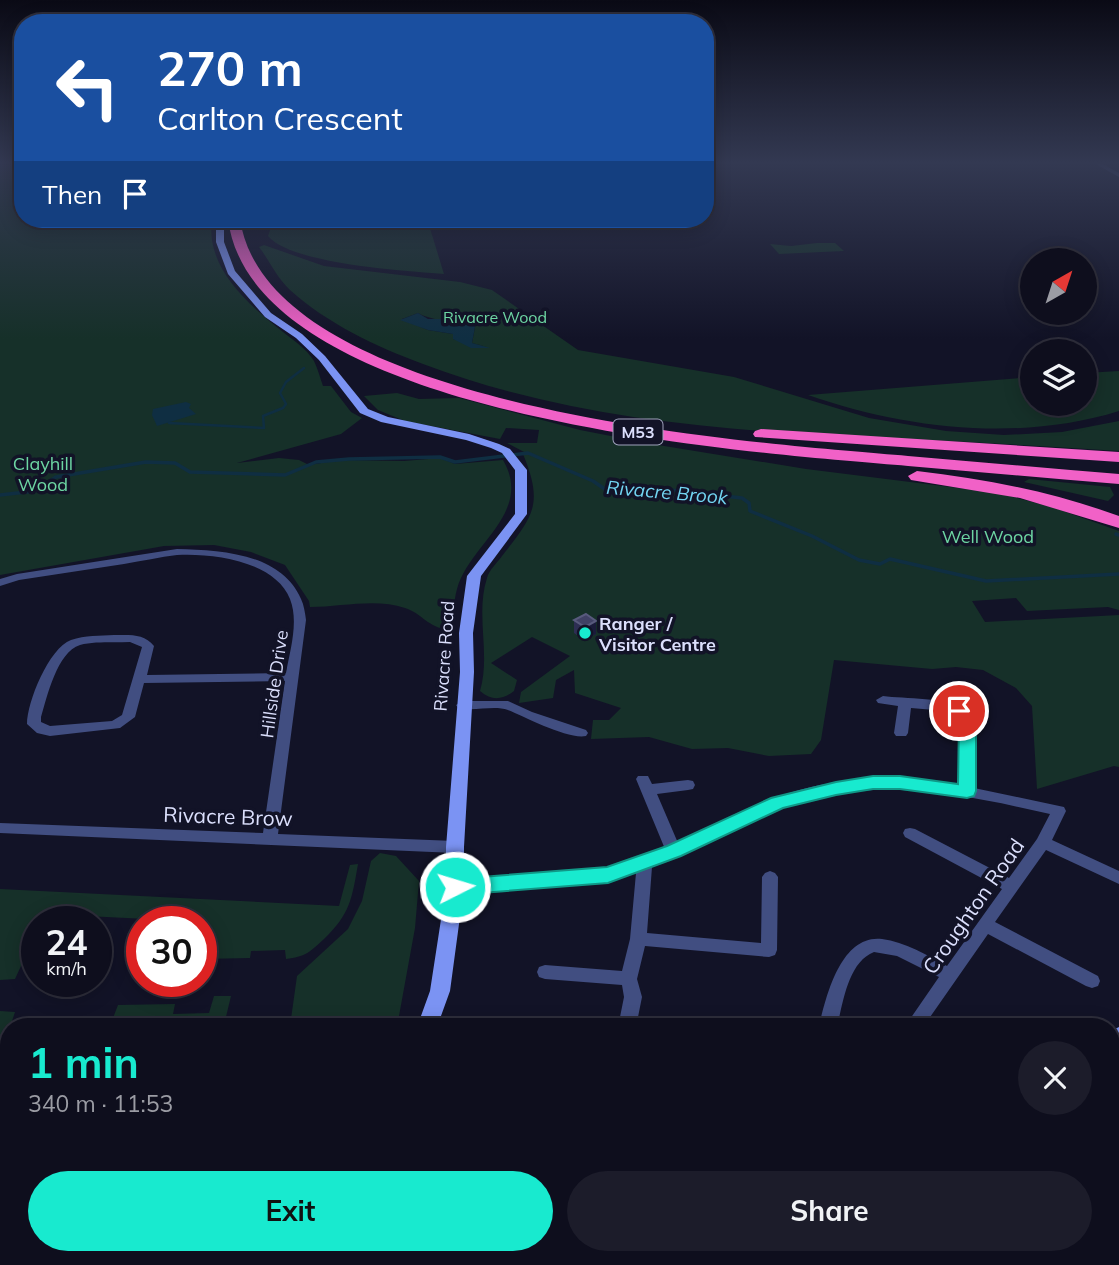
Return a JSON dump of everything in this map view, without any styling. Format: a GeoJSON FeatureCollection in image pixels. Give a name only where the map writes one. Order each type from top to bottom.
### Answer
{"type":"FeatureCollection","features":[{"type":"Feature","properties":{"kind":"highway","name":"M53"},"geometry":{"type":"LineString","coordinates":[[235,228],[241,251],[272,296],[334,340],[365,356],[449,388],[533,411],[805,453],[1119,479]]}},
{"type":"Feature","properties":{"kind":"highway","name":"M53"},"geometry":{"type":"LineString","coordinates":[[245,228],[250,250],[283,294],[304,311],[358,342],[398,360],[530,403],[629,427],[1119,471]]}},
{"type":"Feature","properties":{"kind":"highway"},"geometry":{"type":"LineString","coordinates":[[629,427],[1119,457]]}},
{"type":"Feature","properties":{"kind":"highway"},"geometry":{"type":"LineString","coordinates":[[629,427],[680,442],[1000,487],[1068,504],[1119,522]]}},
{"type":"Feature","properties":{"kind":"main road","name":"Rivacre Road"},"geometry":{"type":"LineString","coordinates":[[220,228],[220,242],[231,272],[268,315],[323,358],[364,411],[385,420],[469,437],[506,451],[521,470],[521,514],[474,576],[466,633],[467,672],[455,847],[455,887],[440,991],[430,1018]]}},
{"type":"Feature","properties":{"kind":"street","name":"Hillside Drive"},"geometry":{"type":"LineString","coordinates":[[0,583],[17,577],[165,553],[201,552],[247,559],[284,580],[299,608],[300,620],[270,838]]}},
{"type":"Feature","properties":{"kind":"street"},"geometry":{"type":"LineString","coordinates":[[133,639],[144,642],[148,646],[139,679],[128,717],[115,725],[50,731],[42,730],[34,724],[34,717],[60,652],[73,643],[133,639]]}},
{"type":"Feature","properties":{"kind":"street"},"geometry":{"type":"LineString","coordinates":[[139,679],[293,677]]}},
{"type":"Feature","properties":{"kind":"street"},"geometry":{"type":"LineString","coordinates":[[455,887],[608,875],[674,851],[777,803],[802,795],[873,783],[926,785],[967,791],[968,720],[963,705],[883,700]]}},
{"type":"Feature","properties":{"kind":"street"},"geometry":{"type":"LineString","coordinates":[[901,733],[905,703]]}},
{"type":"Feature","properties":{"kind":"street"},"geometry":{"type":"LineString","coordinates":[[463,705],[508,705],[527,715],[581,733]]}},
{"type":"Feature","properties":{"kind":"street"},"geometry":{"type":"LineString","coordinates":[[674,851],[645,784],[688,785]]}},
{"type":"Feature","properties":{"kind":"street","name":"Croughton Road"},"geometry":{"type":"LineString","coordinates":[[925,1018],[1010,886],[1043,842],[1059,811],[967,791]]}},
{"type":"Feature","properties":{"kind":"street","name":"Rivacre Brow"},"geometry":{"type":"LineString","coordinates":[[2,832],[270,838],[455,847]]}},
{"type":"Feature","properties":{"kind":"street"},"geometry":{"type":"LineString","coordinates":[[910,833],[1010,886]]}},
{"type":"Feature","properties":{"kind":"street"},"geometry":{"type":"LineString","coordinates":[[1043,842],[1119,878]]}},
{"type":"Feature","properties":{"kind":"street"},"geometry":{"type":"LineString","coordinates":[[629,1018],[633,997],[629,979],[638,939],[645,861]]}},
{"type":"Feature","properties":{"kind":"street"},"geometry":{"type":"LineString","coordinates":[[638,939],[769,950],[770,877]]}},
{"type":"Feature","properties":{"kind":"street"},"geometry":{"type":"LineString","coordinates":[[986,925],[1092,981]]}},
{"type":"Feature","properties":{"kind":"street"},"geometry":{"type":"LineString","coordinates":[[830,1018],[837,986],[858,954],[868,946],[897,950],[951,975]]}},
{"type":"Feature","properties":{"kind":"street"},"geometry":{"type":"LineString","coordinates":[[545,972],[629,979]]}},
{"type":"Feature","properties":{"kind":"green space","name":"Clayhill Wood"},"geometry":{"type":"Polygon","coordinates":[[[0,221],[14,221],[14,228],[212,228],[215,253],[222,269],[243,297],[308,353],[323,386],[331,386],[351,412],[362,418],[341,434],[237,463],[279,458],[299,460],[309,465],[340,460],[404,461],[440,458],[455,464],[503,460],[510,479],[511,496],[505,512],[464,573],[457,589],[453,633],[444,632],[444,629],[411,610],[394,605],[370,603],[310,607],[309,601],[285,565],[251,552],[214,545],[164,546],[0,575],[0,221]]]}},
{"type":"Feature","properties":{"kind":"green space"},"geometry":{"type":"Polygon","coordinates":[[[271,228],[430,228],[444,274],[324,260],[281,246],[268,236],[271,228]]]}},
{"type":"Feature","properties":{"kind":"green space"},"geometry":{"type":"Polygon","coordinates":[[[835,243],[844,251],[779,254],[770,244],[791,246],[835,243]]]}},
{"type":"Feature","properties":{"kind":"green space","name":"Rivacre Wood"},"geometry":{"type":"Polygon","coordinates":[[[264,245],[324,266],[460,282],[492,290],[578,350],[734,377],[869,418],[946,431],[1004,435],[1062,432],[1119,421],[1119,451],[736,429],[609,413],[546,401],[423,364],[353,333],[290,290],[259,247],[264,245]],[[418,313],[402,319],[428,330],[453,334],[453,339],[487,347],[472,343],[475,327],[418,313]]]}},
{"type":"Feature","properties":{"kind":"green space"},"geometry":{"type":"Polygon","coordinates":[[[1119,371],[1119,411],[1081,421],[1042,426],[1003,429],[923,423],[845,407],[808,395],[1020,378],[1020,416],[1097,416],[1097,372],[1119,371]]]}},
{"type":"Feature","properties":{"kind":"green space","name":"Well Wood"},"geometry":{"type":"Polygon","coordinates":[[[397,393],[419,399],[459,398],[580,430],[652,444],[806,469],[998,493],[1052,507],[1119,531],[1119,610],[1108,607],[1027,611],[1016,598],[972,601],[985,622],[1119,615],[1119,767],[1114,766],[1037,789],[1032,706],[1016,688],[983,670],[956,667],[932,669],[834,660],[821,740],[811,754],[769,756],[728,748],[692,749],[649,737],[591,739],[593,720],[609,720],[621,708],[575,693],[574,670],[556,680],[553,698],[519,703],[521,692],[570,656],[532,637],[491,663],[517,680],[514,691],[510,694],[501,698],[489,696],[480,691],[484,663],[482,606],[487,578],[528,520],[534,498],[523,454],[526,453],[507,443],[537,443],[539,430],[506,428],[500,439],[405,421],[378,410],[364,396],[397,393]]]}},
{"type":"Feature","properties":{"kind":"green space"},"geometry":{"type":"Polygon","coordinates":[[[1029,479],[1110,487],[1114,495],[1108,501],[1024,482],[1029,479]]]}},
{"type":"Feature","properties":{"kind":"green space"},"geometry":{"type":"Polygon","coordinates":[[[380,853],[396,856],[419,881],[415,928],[399,1018],[291,1018],[297,976],[348,929],[362,901],[371,861],[380,853]]]}},
{"type":"Feature","properties":{"kind":"green space"},"geometry":{"type":"Polygon","coordinates":[[[358,864],[345,914],[315,947],[298,957],[286,959],[285,950],[251,951],[250,958],[217,959],[217,906],[126,906],[126,918],[112,917],[112,906],[21,906],[21,966],[15,979],[0,980],[0,889],[339,906],[350,865],[358,864]]]}},
{"type":"Feature","properties":{"kind":"green space"},"geometry":{"type":"Polygon","coordinates":[[[231,996],[226,1018],[113,1018],[118,1005],[175,1004],[173,1014],[209,1013],[214,997],[231,996]]]}},
{"type":"Feature","properties":{"kind":"green space"},"geometry":{"type":"Polygon","coordinates":[[[0,1011],[15,1012],[13,1018],[0,1018],[0,1011]]]}},
{"type":"Feature","properties":{"kind":"water"},"geometry":{"type":"Polygon","coordinates":[[[418,313],[428,319],[445,319],[449,315],[472,316],[475,327],[472,343],[490,348],[471,348],[453,339],[453,334],[428,330],[400,320],[418,313]]]}},
{"type":"Feature","properties":{"kind":"water"},"geometry":{"type":"Polygon","coordinates":[[[186,402],[191,404],[189,408],[196,414],[157,426],[152,415],[153,409],[186,402]]]}},
{"type":"Feature","properties":{"kind":"building"},"geometry":{"type":"Polygon","coordinates":[[[586,614],[596,621],[585,627],[574,620],[586,614]]]}},
{"type":"Feature","properties":{"kind":"waterway"},"geometry":{"type":"LineString","coordinates":[[169,423],[264,428],[263,416],[283,408],[286,404],[280,393],[286,382],[304,368]]}},
{"type":"Feature","properties":{"kind":"waterway","name":"Rivacre Brook"},"geometry":{"type":"LineString","coordinates":[[0,495],[35,491],[56,477],[146,462],[175,463],[190,472],[285,475],[316,462],[349,459],[440,457],[455,462],[528,453],[593,481],[606,490],[642,492],[652,488],[742,498],[749,503],[750,511],[812,536],[859,560],[880,564],[890,559],[986,581],[1119,574]]}},
{"type":"Feature","properties":{"kind":"place","name":"Ranger / Visitor Centre"},"geometry":{"type":"Point","coordinates":[585,633]}},
{"type":"Feature","properties":{"kind":"route"},"geometry":{"type":"LineString","coordinates":[[455,887],[608,875],[674,851],[777,803],[802,795],[873,783],[926,785],[967,791],[968,720],[959,711]]}}]}
